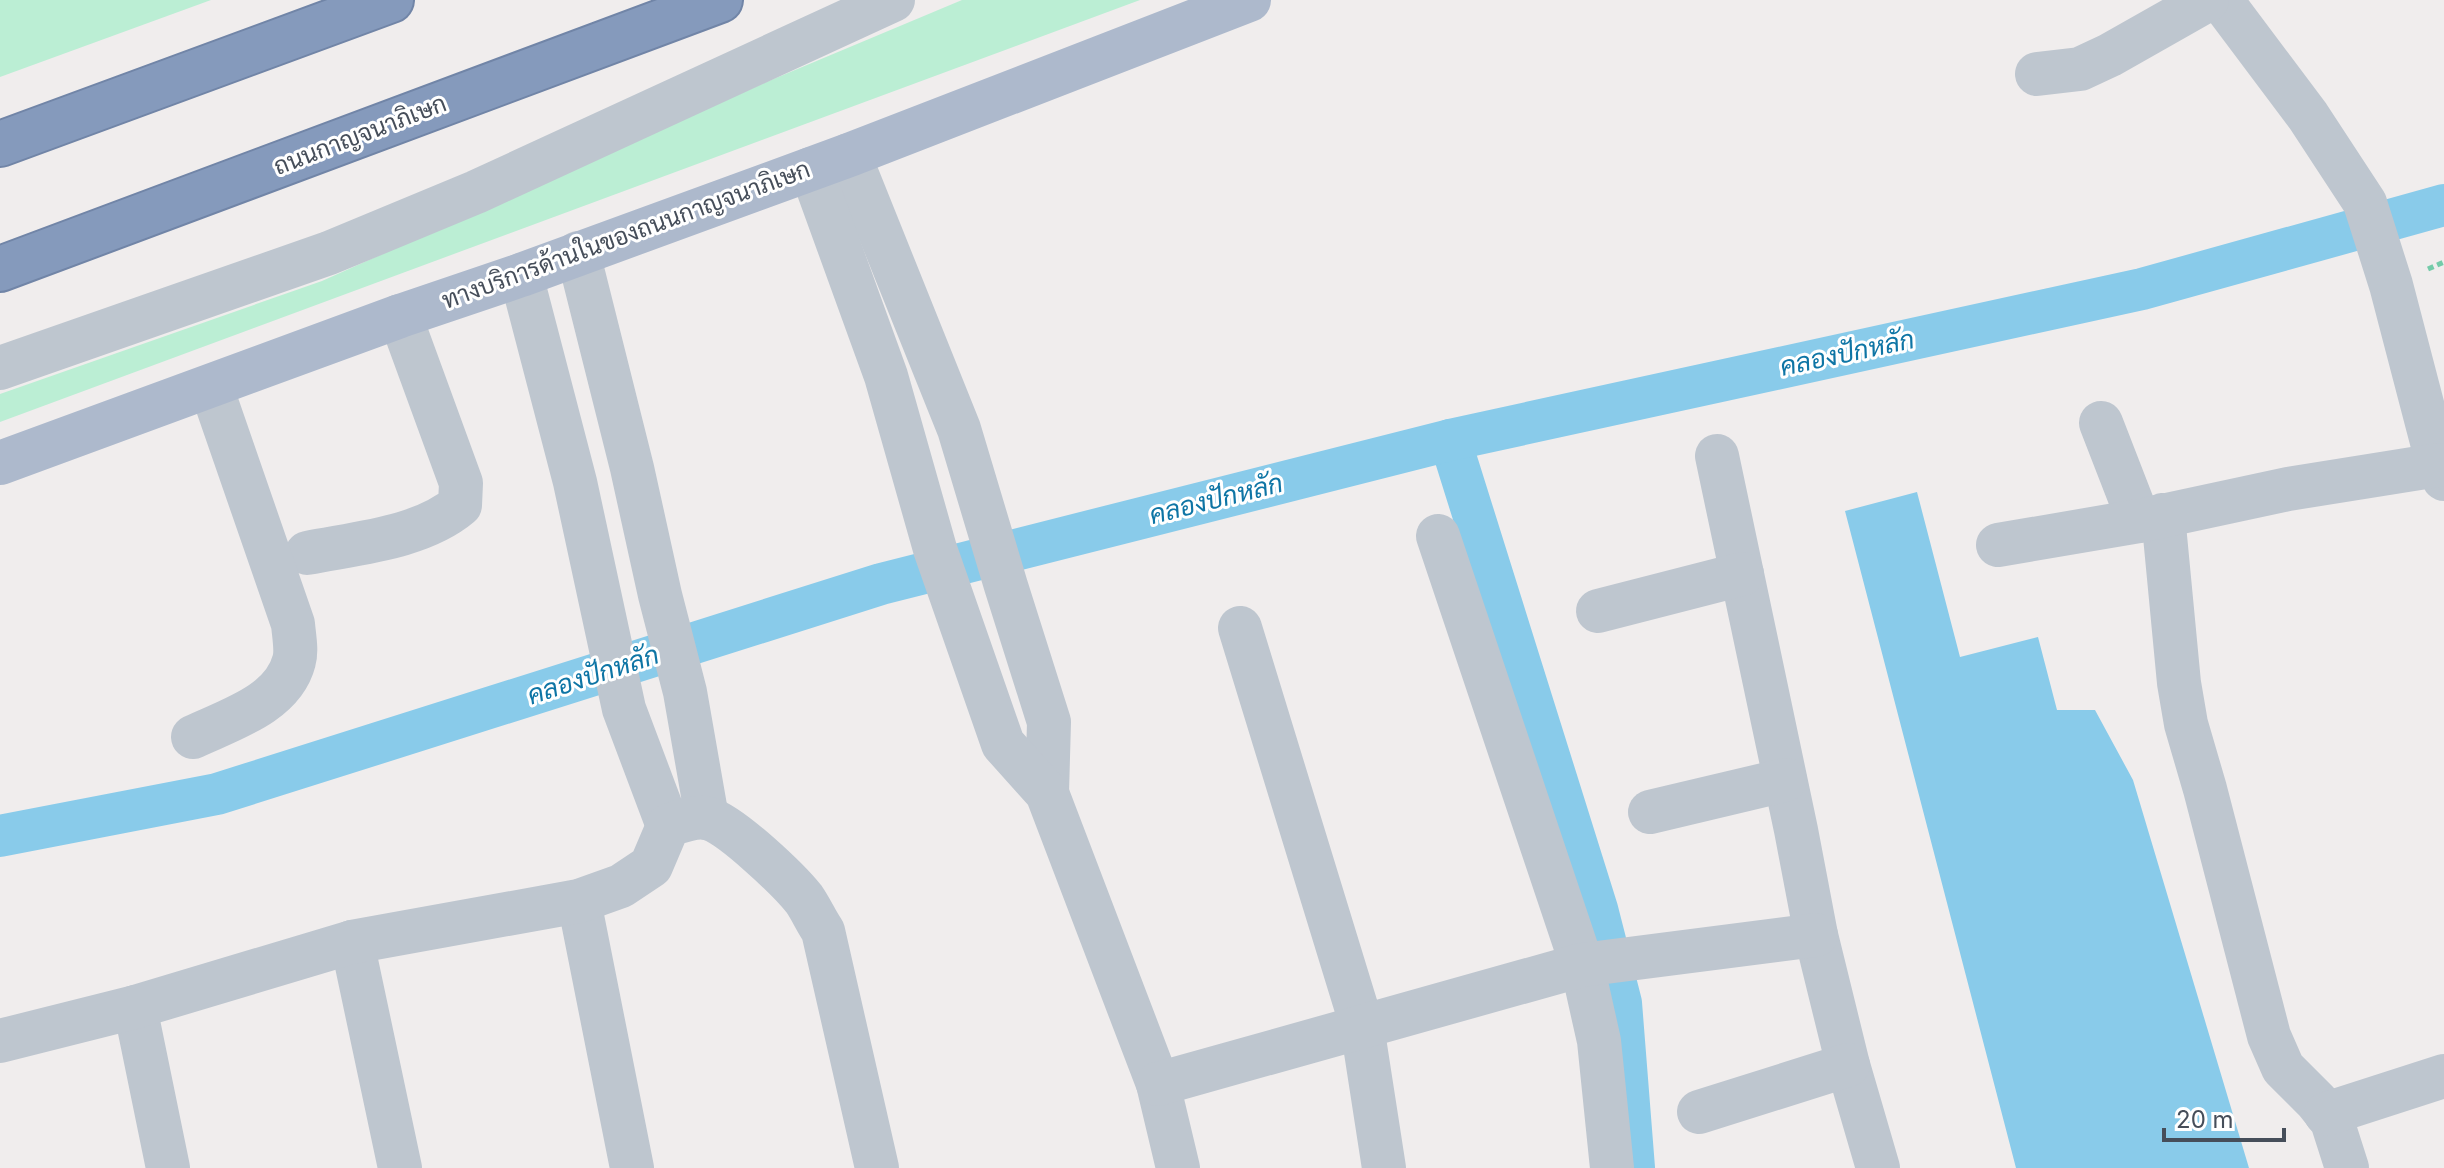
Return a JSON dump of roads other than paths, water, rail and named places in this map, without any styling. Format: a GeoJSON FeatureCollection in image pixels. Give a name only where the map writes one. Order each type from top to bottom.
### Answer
{"type":"FeatureCollection","features":[{"type":"Feature","properties":{"kind":"highway"},"geometry":{"type":"LineString","coordinates":[[0,144],[391,0]]}},
{"type":"Feature","properties":{"kind":"highway","name":"ถนนกาญจนาภิเษก"},"geometry":{"type":"LineString","coordinates":[[0,269],[720,0]]}},
{"type":"Feature","properties":{"kind":"main road","name":"ทางบริการด้านในของถนนกาญจนาภิเษก"},"geometry":{"type":"LineString","coordinates":[[0,463],[830,162],[1249,0]]}},
{"type":"Feature","properties":{"kind":"street"},"geometry":{"type":"LineString","coordinates":[[0,368],[329,253],[476,192],[893,0]]}},
{"type":"Feature","properties":{"kind":"street"},"geometry":{"type":"LineString","coordinates":[[2037,74],[2080,69],[2207,0]]}},
{"type":"Feature","properties":{"kind":"street"},"geometry":{"type":"LineString","coordinates":[[1998,545],[2151,518],[2288,489],[2441,472],[2365,203],[2308,116],[2221,0]]}},
{"type":"Feature","properties":{"kind":"street"},"geometry":{"type":"LineString","coordinates":[[830,162],[959,429],[1049,722],[1047,793]]}},
{"type":"Feature","properties":{"kind":"street"},"geometry":{"type":"LineString","coordinates":[[830,162],[935,549],[1003,744],[1047,793],[1158,1084],[1178,1168]]}},
{"type":"Feature","properties":{"kind":"street"},"geometry":{"type":"LineString","coordinates":[[0,1041],[135,1007],[352,942],[579,901],[621,886],[651,866],[688,822],[685,692],[578,253]]}},
{"type":"Feature","properties":{"kind":"street"},"geometry":{"type":"LineString","coordinates":[[521,275],[575,482],[624,709],[688,822]]}},
{"type":"Feature","properties":{"kind":"street"},"geometry":{"type":"LineString","coordinates":[[307,553],[415,530],[444,519],[460,505],[461,483],[400,316]]}},
{"type":"Feature","properties":{"kind":"street"},"geometry":{"type":"LineString","coordinates":[[193,737],[251,709],[282,687],[295,660],[293,624],[211,387]]}},
{"type":"Feature","properties":{"kind":"street"},"geometry":{"type":"LineString","coordinates":[[2101,423],[2151,518],[2186,724],[2269,1036],[2283,1068],[2332,1121],[2347,1168]]}},
{"type":"Feature","properties":{"kind":"street"},"geometry":{"type":"LineString","coordinates":[[1717,456],[1816,935],[1848,1065],[1878,1168]]}},
{"type":"Feature","properties":{"kind":"street"},"geometry":{"type":"LineString","coordinates":[[1438,536],[1590,964],[1612,1168]]}},
{"type":"Feature","properties":{"kind":"street"},"geometry":{"type":"LineString","coordinates":[[1598,611],[1742,574]]}},
{"type":"Feature","properties":{"kind":"street"},"geometry":{"type":"LineString","coordinates":[[1240,628],[1362,1026],[1384,1168]]}},
{"type":"Feature","properties":{"kind":"street"},"geometry":{"type":"LineString","coordinates":[[1650,812],[1785,780]]}},
{"type":"Feature","properties":{"kind":"street"},"geometry":{"type":"LineString","coordinates":[[688,822],[727,828],[804,899],[823,931],[877,1168]]}},
{"type":"Feature","properties":{"kind":"street"},"geometry":{"type":"LineString","coordinates":[[579,901],[632,1168]]}},
{"type":"Feature","properties":{"kind":"street"},"geometry":{"type":"LineString","coordinates":[[1158,1084],[1590,964],[1816,935]]}},
{"type":"Feature","properties":{"kind":"street"},"geometry":{"type":"LineString","coordinates":[[352,942],[400,1168]]}},
{"type":"Feature","properties":{"kind":"street"},"geometry":{"type":"LineString","coordinates":[[135,1007],[168,1168]]}},
{"type":"Feature","properties":{"kind":"street"},"geometry":{"type":"LineString","coordinates":[[1699,1112],[1848,1065]]}},
{"type":"Feature","properties":{"kind":"street"},"geometry":{"type":"LineString","coordinates":[[2326,1114],[2444,1076]]}},
{"type":"Feature","properties":{"kind":"water"},"geometry":{"type":"Polygon","coordinates":[[[1917,492],[1960,657],[2038,637],[2057,710],[2095,710],[2133,780],[2249,1168],[2016,1168],[1845,511],[1917,492]]]}},
{"type":"Feature","properties":{"kind":"waterway","name":"คลองปักหลัก"},"geometry":{"type":"LineString","coordinates":[[0,836],[217,794],[881,584],[1450,440],[2142,289],[2444,205]]}},
{"type":"Feature","properties":{"kind":"waterway"},"geometry":{"type":"LineString","coordinates":[[1450,440],[1597,909],[1621,1003],[1634,1168]]}}]}
